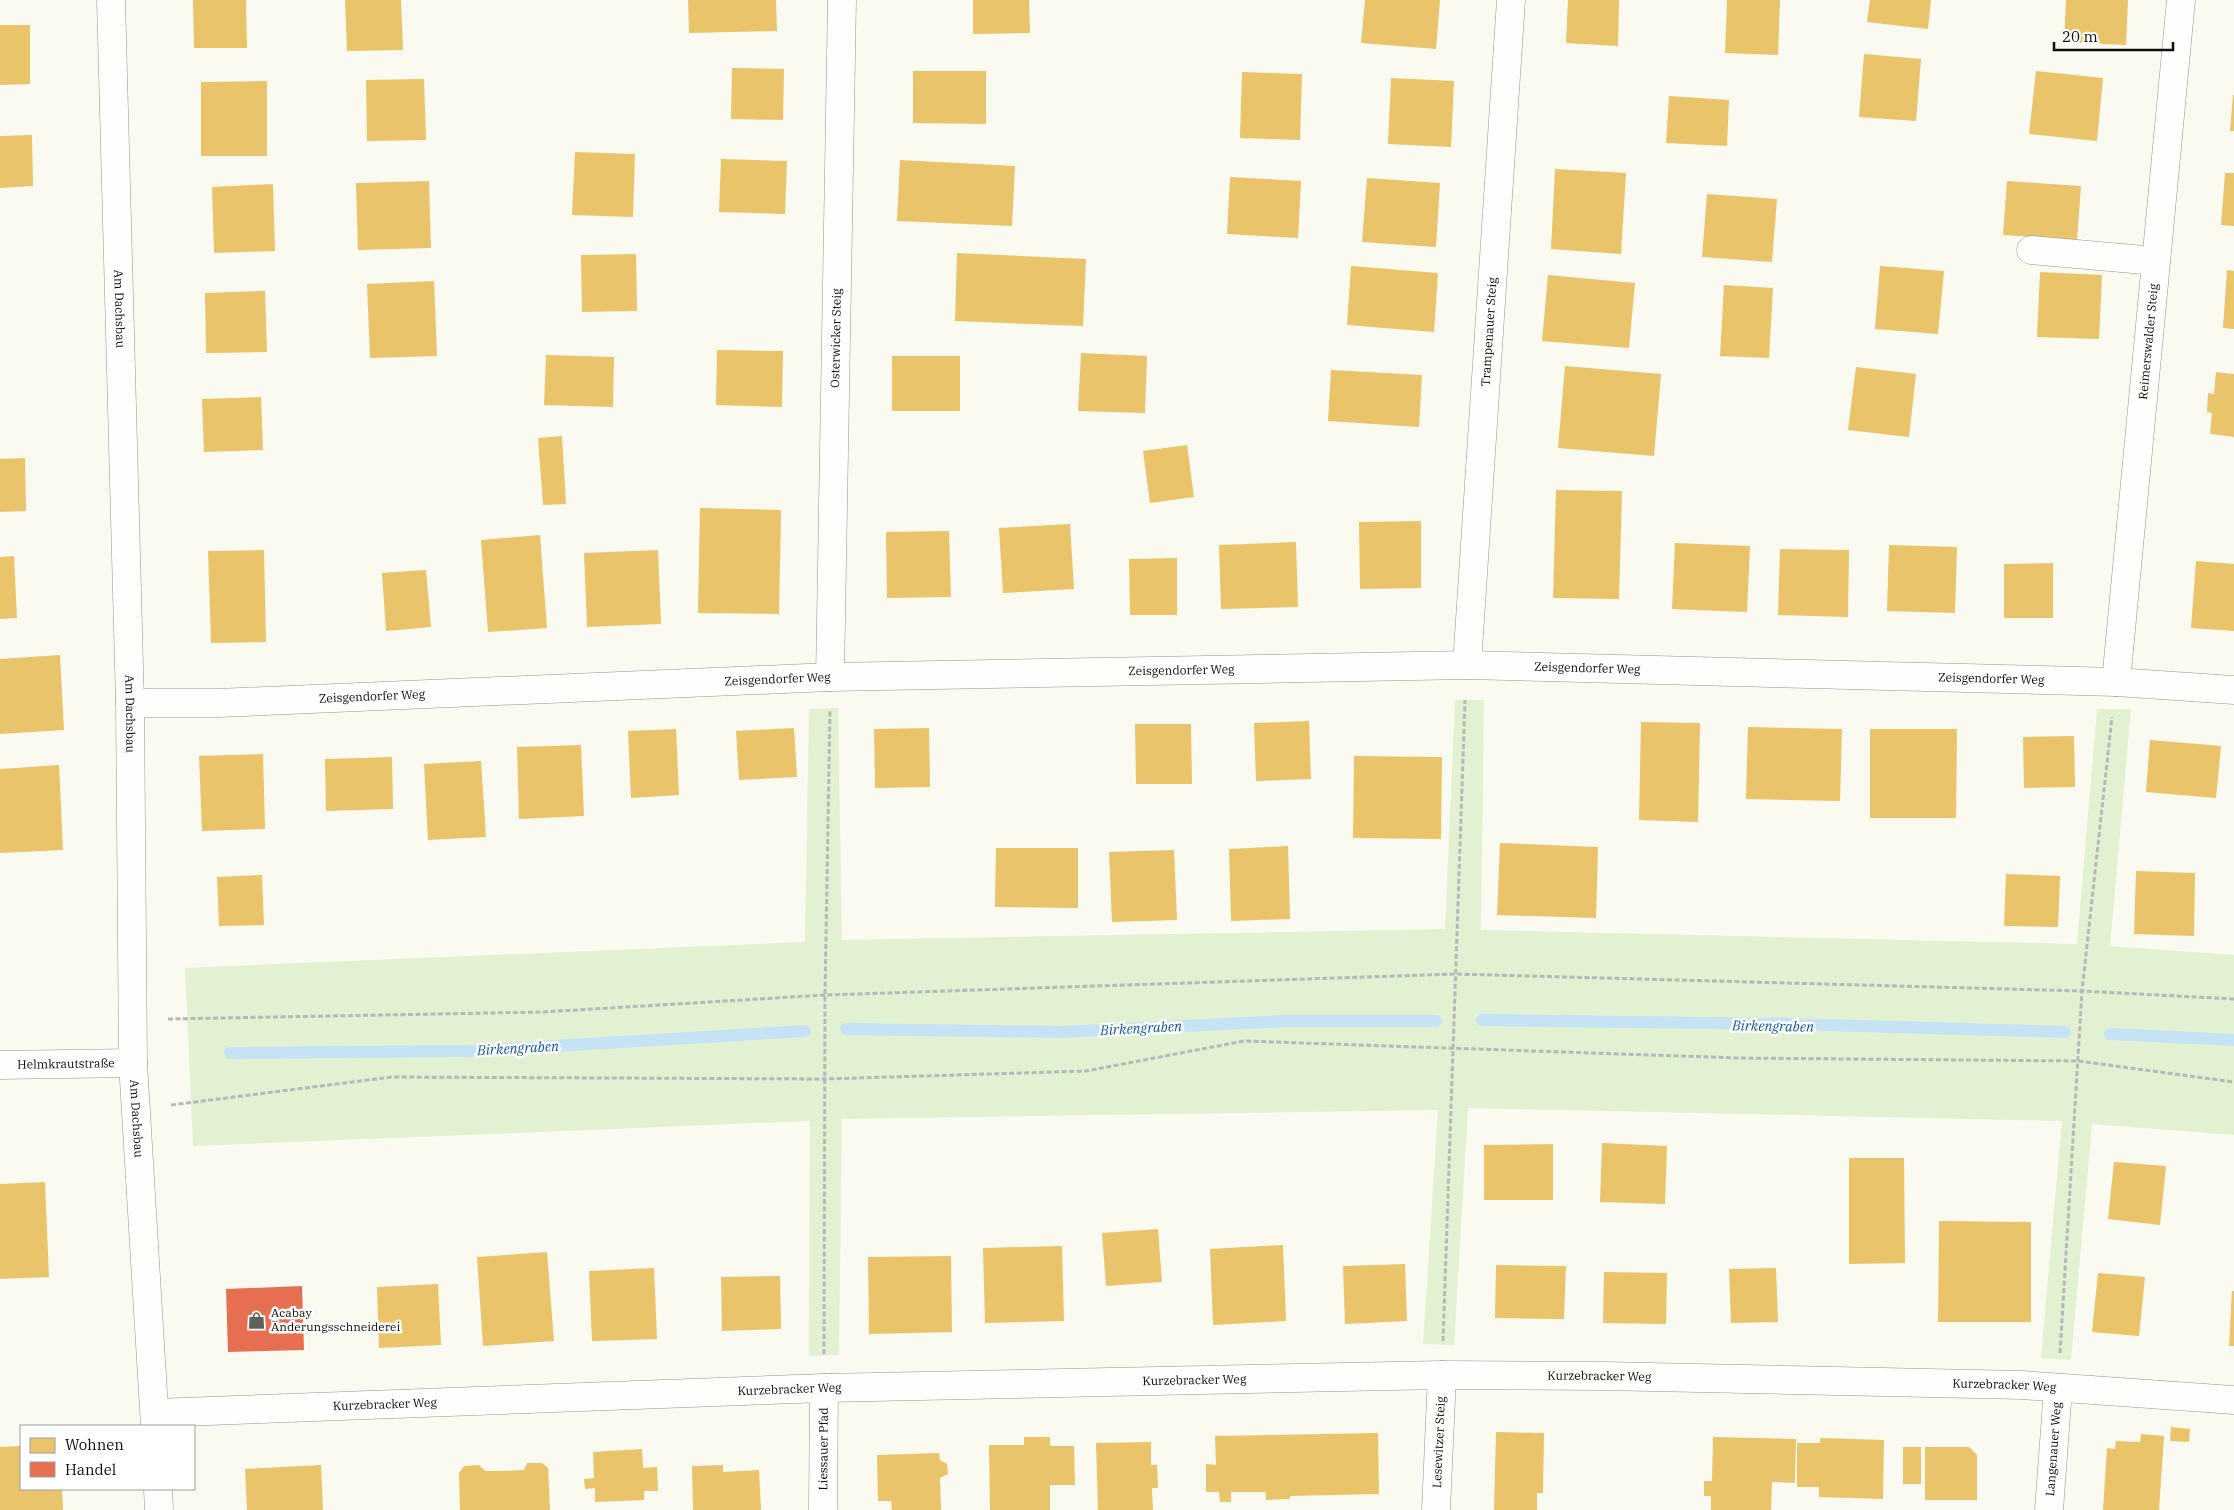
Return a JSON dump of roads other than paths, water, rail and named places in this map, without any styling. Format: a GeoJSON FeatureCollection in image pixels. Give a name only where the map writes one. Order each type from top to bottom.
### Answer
{"type":"FeatureCollection","features":[{"type":"Feature","properties":{"kind":"street","name":"Am Dachsbau"},"geometry":{"type":"LineString","coordinates":[[111,0],[130,702],[133,1063],[155,1419]]}},
{"type":"Feature","properties":{"kind":"street","name":"Osterwicker Steig"},"geometry":{"type":"LineString","coordinates":[[830,677],[842,0]]}},
{"type":"Feature","properties":{"kind":"street","name":"Trampenauer Steig"},"geometry":{"type":"LineString","coordinates":[[1467,664],[1511,0]]}},
{"type":"Feature","properties":{"kind":"street","name":"Reimerswalder Steig"},"geometry":{"type":"LineString","coordinates":[[2116,682],[2181,0]]}},
{"type":"Feature","properties":{"kind":"street"},"geometry":{"type":"LineString","coordinates":[[2031,250],[2156,261]]}},
{"type":"Feature","properties":{"kind":"street","name":"Zeisgendorfer Weg"},"geometry":{"type":"LineString","coordinates":[[130,702],[218,703],[830,677],[1467,664],[2116,682],[2234,690]]}},
{"type":"Feature","properties":{"kind":"street","name":"Helmkrautstraße"},"geometry":{"type":"LineString","coordinates":[[0,1065],[133,1063]]}},
{"type":"Feature","properties":{"kind":"street","name":"Kurzebracker Weg"},"geometry":{"type":"LineString","coordinates":[[155,1419],[824,1388],[1442,1375],[1602,1376],[2058,1388],[2234,1400]]}},
{"type":"Feature","properties":{"kind":"street","name":"Lesewitzer Steig"},"geometry":{"type":"LineString","coordinates":[[1436,1510],[1442,1375]]}},
{"type":"Feature","properties":{"kind":"street","name":"Liessauer Pfad"},"geometry":{"type":"LineString","coordinates":[[822,1510],[824,1388]]}},
{"type":"Feature","properties":{"kind":"street","name":"Langenauer Weg"},"geometry":{"type":"LineString","coordinates":[[2048,1510],[2058,1388]]}},
{"type":"Feature","properties":{"kind":"street"},"geometry":{"type":"LineString","coordinates":[[158,1490],[159,1510]]}},
{"type":"Feature","properties":{"kind":"waterway","name":"Birkengraben"},"geometry":{"type":"LineString","coordinates":[[1482,1020],[1789,1024],[2065,1032]]}},
{"type":"Feature","properties":{"kind":"waterway","name":"Birkengraben"},"geometry":{"type":"LineString","coordinates":[[846,1029],[1062,1032],[1285,1021],[1436,1021]]}},
{"type":"Feature","properties":{"kind":"waterway","name":"Birkengraben"},"geometry":{"type":"LineString","coordinates":[[230,1053],[470,1051],[805,1031]]}},
{"type":"Feature","properties":{"kind":"waterway","name":"Birkengraben"},"geometry":{"type":"LineString","coordinates":[[2110,1034],[2234,1040]]}},
{"type":"Feature","properties":{"kind":"place","name":"Acabay Änderungsschneiderei"},"geometry":{"type":"Point","coordinates":[257,1320]}}]}
